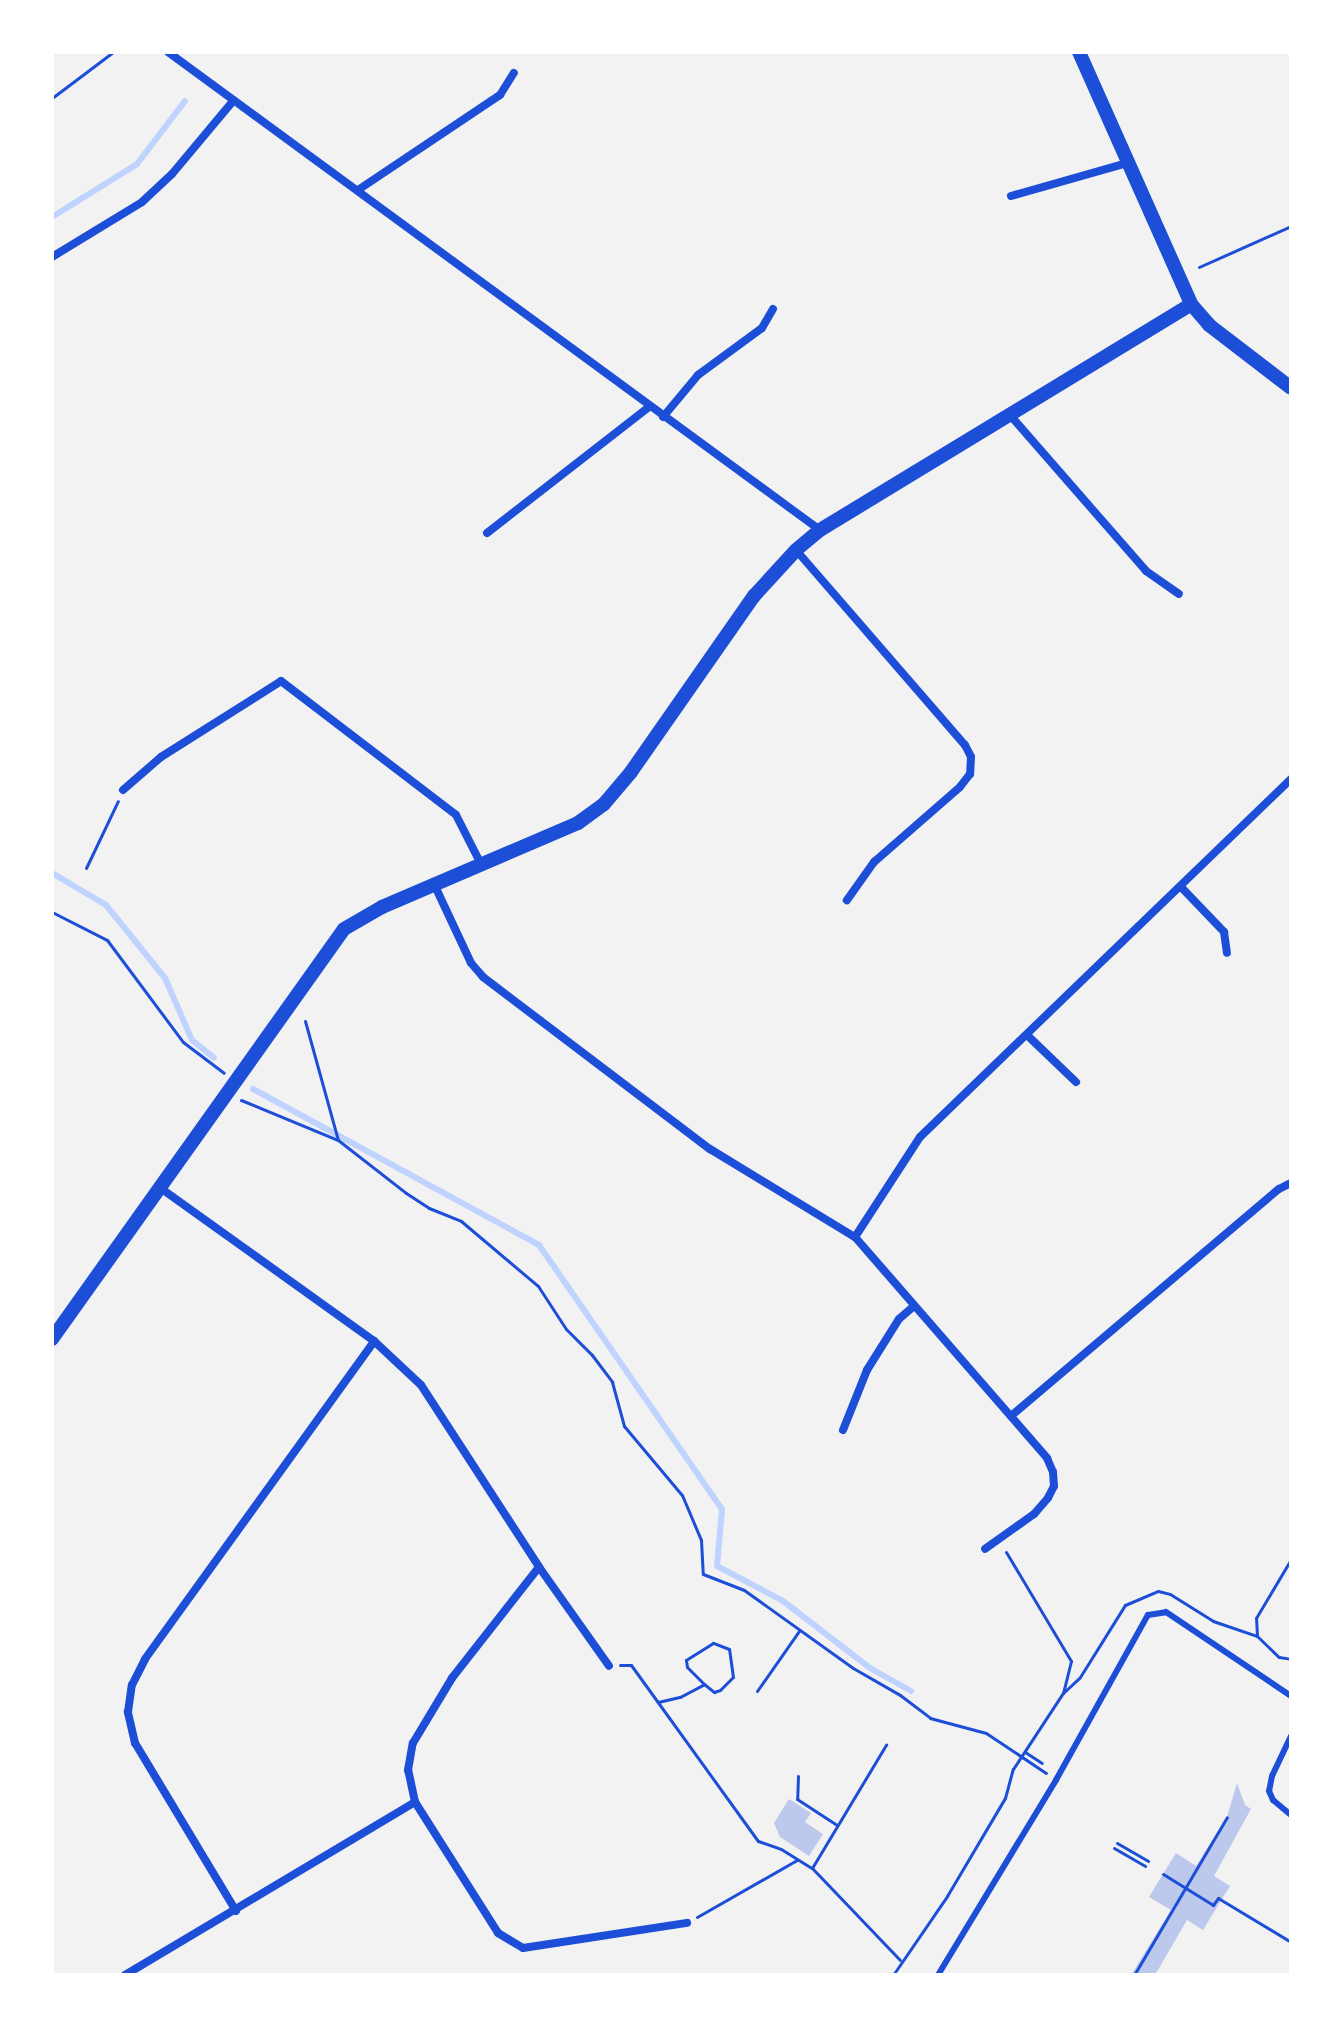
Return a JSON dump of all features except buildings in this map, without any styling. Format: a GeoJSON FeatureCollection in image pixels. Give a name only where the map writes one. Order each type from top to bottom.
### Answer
{"type":"FeatureCollection","features":[{"type":"Feature","properties":{"kind":"street"},"geometry":{"type":"LineString","coordinates":[[168,52],[820,530]]}},
{"type":"Feature","properties":{"kind":"street"},"geometry":{"type":"LineString","coordinates":[[1079,52],[1191,304],[1209,325],[1291,388]]}},
{"type":"Feature","properties":{"kind":"street"},"geometry":{"type":"LineString","coordinates":[[358,190],[500,95],[514,73]]}},
{"type":"Feature","properties":{"kind":"street"},"geometry":{"type":"LineString","coordinates":[[52,257],[142,202],[172,174],[233,101]]}},
{"type":"Feature","properties":{"kind":"street"},"geometry":{"type":"LineString","coordinates":[[1011,196],[1130,162]]}},
{"type":"Feature","properties":{"kind":"street"},"geometry":{"type":"LineString","coordinates":[[52,1339],[344,929],[356,920],[434,884],[578,823],[604,804],[631,772],[754,596],[796,550],[820,530],[1191,304]]}},
{"type":"Feature","properties":{"kind":"street"},"geometry":{"type":"LineString","coordinates":[[663,417],[698,375],[762,328],[773,309]]}},
{"type":"Feature","properties":{"kind":"street"},"geometry":{"type":"LineString","coordinates":[[487,533],[649,407]]}},
{"type":"Feature","properties":{"kind":"street"},"geometry":{"type":"LineString","coordinates":[[1010,415],[1146,571],[1179,594]]}},
{"type":"Feature","properties":{"kind":"street"},"geometry":{"type":"LineString","coordinates":[[796,550],[965,745],[971,757],[970,774],[960,787],[874,862],[847,900]]}},
{"type":"Feature","properties":{"kind":"street"},"geometry":{"type":"LineString","coordinates":[[123,790],[161,757],[281,681],[456,815],[481,864]]}},
{"type":"Feature","properties":{"kind":"street"},"geometry":{"type":"LineString","coordinates":[[855,1237],[920,1137],[1182,888],[1291,779]]}},
{"type":"Feature","properties":{"kind":"street"},"geometry":{"type":"LineString","coordinates":[[434,884],[471,963],[483,977],[710,1149],[855,1237],[1047,1458],[1053,1472],[1054,1486],[1034,1514],[985,1549]]}},
{"type":"Feature","properties":{"kind":"street"},"geometry":{"type":"LineString","coordinates":[[1182,888],[1224,932],[1227,953]]}},
{"type":"Feature","properties":{"kind":"street"},"geometry":{"type":"LineString","coordinates":[[1027,1035],[1076,1082]]}},
{"type":"Feature","properties":{"kind":"street"},"geometry":{"type":"LineString","coordinates":[[1011,1416],[1279,1189],[1291,1183]]}},
{"type":"Feature","properties":{"kind":"street"},"geometry":{"type":"LineString","coordinates":[[159,1187],[374,1341],[421,1385],[539,1567],[609,1666]]}},
{"type":"Feature","properties":{"kind":"street"},"geometry":{"type":"LineString","coordinates":[[843,1430],[867,1370],[899,1319],[913,1307]]}},
{"type":"Feature","properties":{"kind":"street"},"geometry":{"type":"LineString","coordinates":[[236,1911],[135,1743],[128,1712],[132,1685],[145,1659],[374,1341]]}},
{"type":"Feature","properties":{"kind":"street"},"geometry":{"type":"LineString","coordinates":[[539,1567],[452,1678],[413,1743],[408,1770],[415,1802],[498,1933],[523,1948],[687,1923]]}},
{"type":"Feature","properties":{"kind":"street"},"geometry":{"type":"LineString","coordinates":[[125,1975],[415,1802]]}},
{"type":"Feature","properties":{"kind":"lane"},"geometry":{"type":"LineString","coordinates":[[938,1975],[1056,1780],[1148,1615],[1166,1612],[1291,1696]]}},
{"type":"Feature","properties":{"kind":"lane"},"geometry":{"type":"LineString","coordinates":[[1242,1675],[1247,1665]]}},
{"type":"Feature","properties":{"kind":"lane"},"geometry":{"type":"LineString","coordinates":[[1291,1736],[1272,1776],[1269,1791],[1273,1800],[1291,1815]]}},
{"type":"Feature","properties":{"kind":"path"},"geometry":{"type":"LineString","coordinates":[[52,98],[113,52]]}},
{"type":"Feature","properties":{"kind":"path"},"geometry":{"type":"LineString","coordinates":[[1199,267],[1291,226]]}},
{"type":"Feature","properties":{"kind":"path"},"geometry":{"type":"LineString","coordinates":[[86,868],[123,790]]}},
{"type":"Feature","properties":{"kind":"path"},"geometry":{"type":"LineString","coordinates":[[52,912],[107,940],[183,1042],[235,1081]]}},
{"type":"Feature","properties":{"kind":"path"},"geometry":{"type":"LineString","coordinates":[[305,1021],[338,1140]]}},
{"type":"Feature","properties":{"kind":"path"},"geometry":{"type":"LineString","coordinates":[[227,1094],[338,1140],[406,1193],[429,1208],[461,1221],[538,1286],[566,1329],[592,1355],[612,1382],[624,1426],[682,1495],[701,1540],[703,1574],[744,1590],[781,1613],[799,1631],[930,1718],[986,1733],[1042,1763]]}},
{"type":"Feature","properties":{"kind":"path"},"geometry":{"type":"LineString","coordinates":[[998,1539],[1071,1661],[1063,1693]]}},
{"type":"Feature","properties":{"kind":"path"},"geometry":{"type":"LineString","coordinates":[[1257,1636],[1256,1618],[1291,1559]]}},
{"type":"Feature","properties":{"kind":"path"},"geometry":{"type":"LineString","coordinates":[[893,1975],[900,1960],[947,1896],[1005,1798],[1013,1769],[1063,1693],[1080,1677],[1125,1605],[1158,1591],[1170,1594],[1213,1621],[1257,1636],[1279,1657],[1291,1659]]}},
{"type":"Feature","properties":{"kind":"path"},"geometry":{"type":"LineString","coordinates":[[757,1691],[799,1631]]}},
{"type":"Feature","properties":{"kind":"path"},"geometry":{"type":"LineString","coordinates":[[713,1643],[729,1649],[733,1677],[714,1692],[704,1684],[687,1667],[686,1660],[713,1643]]}},
{"type":"Feature","properties":{"kind":"path"},"geometry":{"type":"LineString","coordinates":[[609,1666],[631,1665],[758,1841],[812,1868],[900,1960]]}},
{"type":"Feature","properties":{"kind":"path"},"geometry":{"type":"LineString","coordinates":[[658,1702],[680,1697],[704,1684]]}},
{"type":"Feature","properties":{"kind":"path"},"geometry":{"type":"LineString","coordinates":[[812,1868],[886,1745]]}},
{"type":"Feature","properties":{"kind":"path"},"geometry":{"type":"LineString","coordinates":[[1024,1754],[1056,1780]]}},
{"type":"Feature","properties":{"kind":"path"},"geometry":{"type":"LineString","coordinates":[[798,1776],[797,1799],[837,1825]]}},
{"type":"Feature","properties":{"kind":"path"},"geometry":{"type":"LineString","coordinates":[[1134,1975],[1227,1817]]}},
{"type":"Feature","properties":{"kind":"path"},"geometry":{"type":"LineString","coordinates":[[1117,1843],[1148,1861]]}},
{"type":"Feature","properties":{"kind":"path"},"geometry":{"type":"LineString","coordinates":[[1114,1848],[1145,1866]]}},
{"type":"Feature","properties":{"kind":"path"},"geometry":{"type":"LineString","coordinates":[[687,1923],[797,1860]]}},
{"type":"Feature","properties":{"kind":"path"},"geometry":{"type":"LineString","coordinates":[[1163,1874],[1213,1905],[1218,1898],[1291,1942]]}},
{"type":"Feature","properties":{"kind":"waterway"},"geometry":{"type":"LineString","coordinates":[[52,217],[137,164],[185,101]]}},
{"type":"Feature","properties":{"kind":"waterway"},"geometry":{"type":"LineString","coordinates":[[52,873],[106,905],[165,978],[192,1040],[214,1058]]}},
{"type":"Feature","properties":{"kind":"waterway"},"geometry":{"type":"LineString","coordinates":[[253,1089],[539,1245],[722,1509],[717,1566],[783,1601],[870,1668],[911,1691]]}}]}
